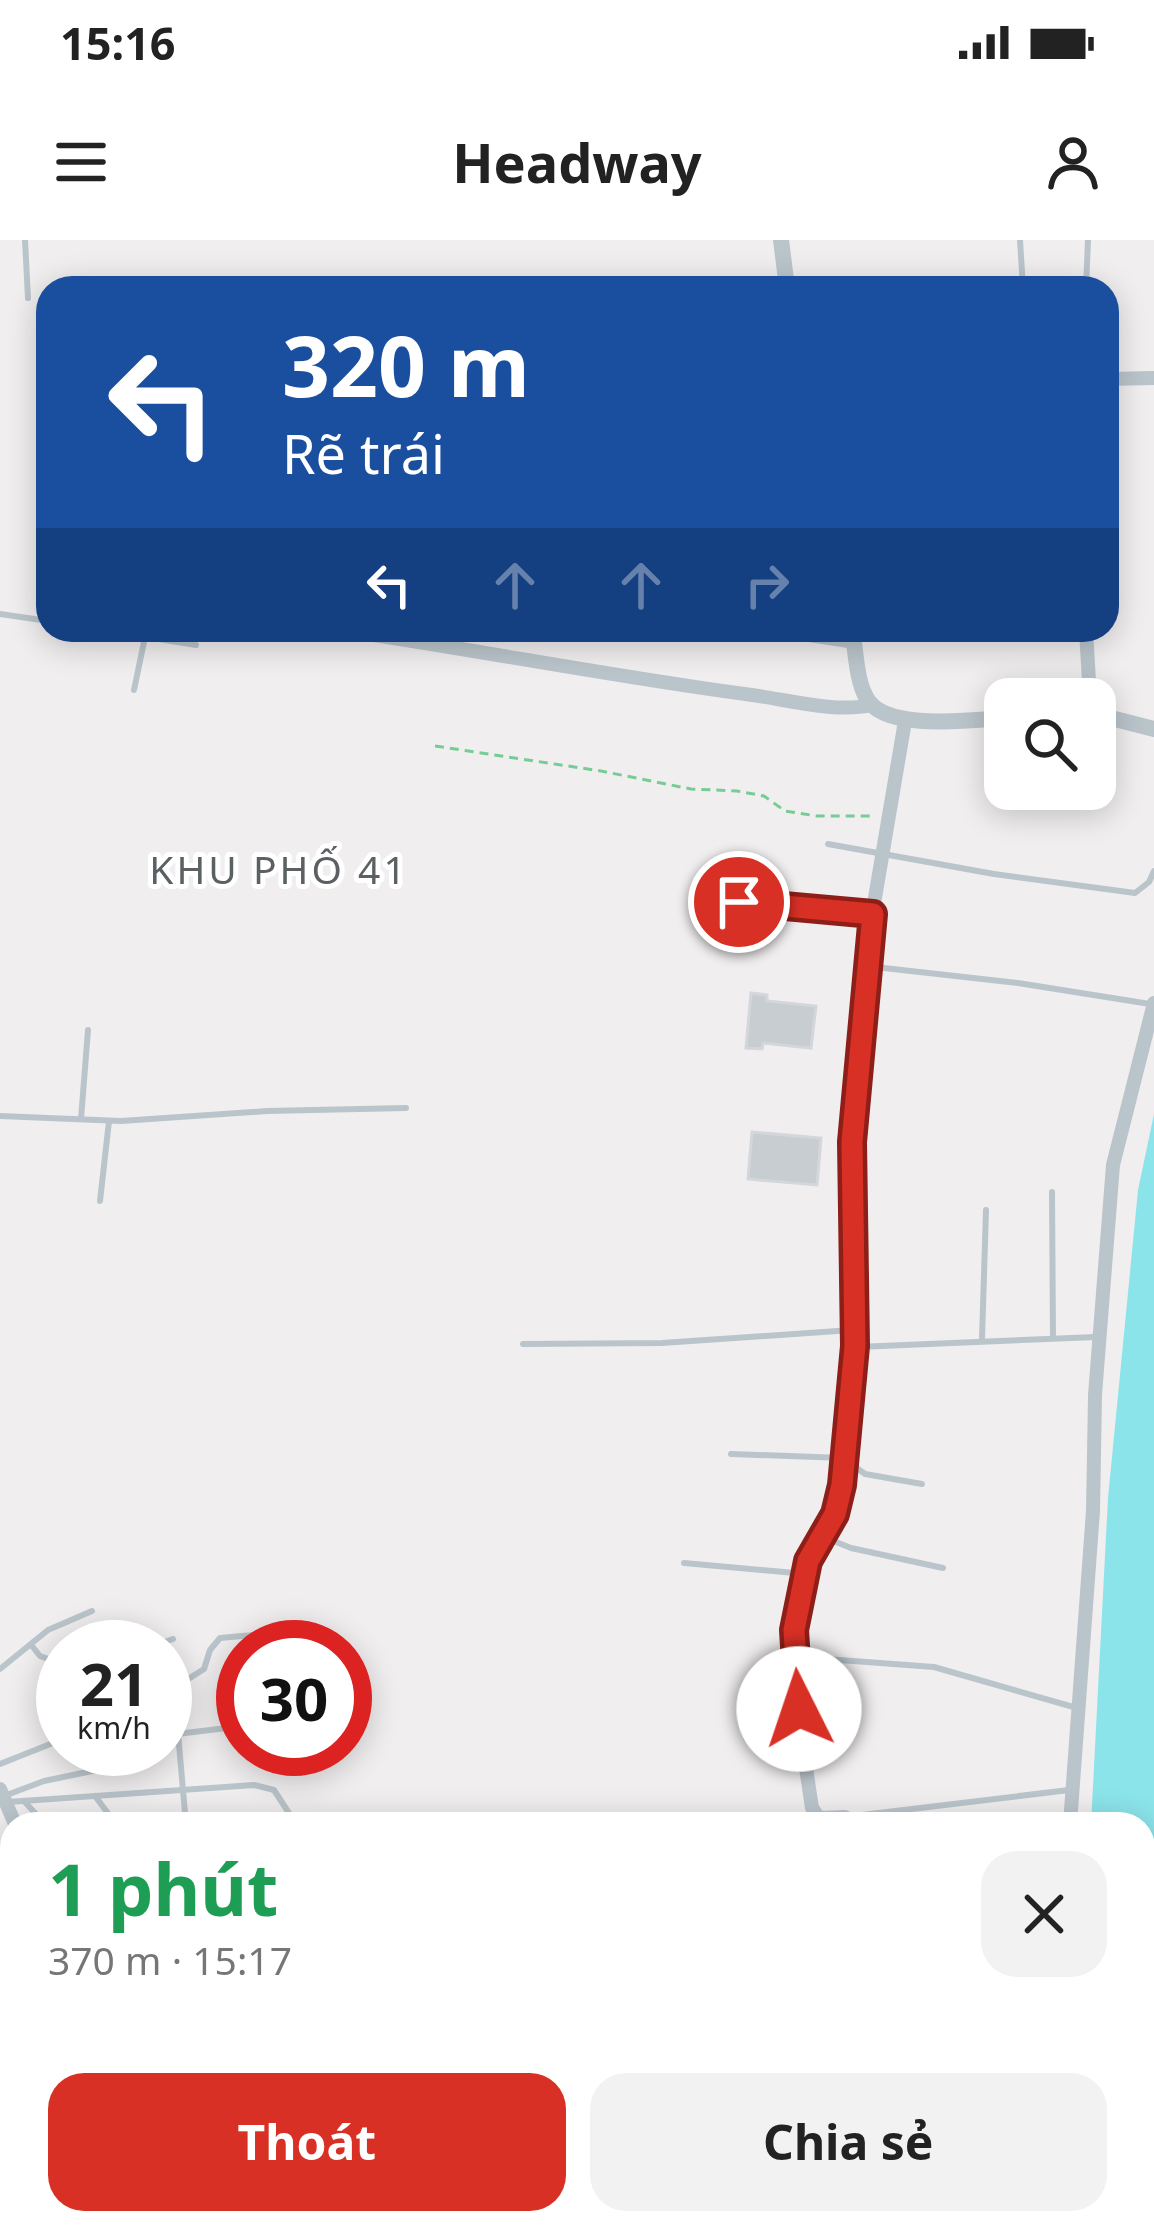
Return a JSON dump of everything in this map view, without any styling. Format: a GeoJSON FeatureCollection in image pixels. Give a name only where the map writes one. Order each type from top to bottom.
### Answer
{"type":"FeatureCollection","features":[{"type":"Feature","properties":{"kind":"street"},"geometry":{"type":"LineString","coordinates":[[781,240],[786,276]]}},
{"type":"Feature","properties":{"kind":"street"},"geometry":{"type":"LineString","coordinates":[[1119,379],[1154,378]]}},
{"type":"Feature","properties":{"kind":"street"},"geometry":{"type":"LineString","coordinates":[[450,642],[682,686],[827,705],[872,705],[905,721],[984,719]]}},
{"type":"Feature","properties":{"kind":"street"},"geometry":{"type":"LineString","coordinates":[[855,642],[862,686],[872,705]]}},
{"type":"Feature","properties":{"kind":"street"},"geometry":{"type":"LineString","coordinates":[[1087,642],[1089,678]]}},
{"type":"Feature","properties":{"kind":"street"},"geometry":{"type":"LineString","coordinates":[[1116,718],[1154,729]]}},
{"type":"Feature","properties":{"kind":"street"},"geometry":{"type":"LineString","coordinates":[[814,1812],[803,1755],[794,1630],[808,1561],[835,1514],[843,1458],[855,1338],[852,1142],[868,939],[905,721]]}},
{"type":"Feature","properties":{"kind":"street"},"geometry":{"type":"LineString","coordinates":[[1071,1812],[1113,1165],[1154,1004]]}},
{"type":"Feature","properties":{"kind":"lane"},"geometry":{"type":"LineString","coordinates":[[25,240],[28,298]]}},
{"type":"Feature","properties":{"kind":"lane"},"geometry":{"type":"LineString","coordinates":[[1020,240],[1022,276]]}},
{"type":"Feature","properties":{"kind":"lane"},"geometry":{"type":"LineString","coordinates":[[1086,276],[1088,240]]}},
{"type":"Feature","properties":{"kind":"lane"},"geometry":{"type":"LineString","coordinates":[[0,614],[36,619]]}},
{"type":"Feature","properties":{"kind":"lane"},"geometry":{"type":"LineString","coordinates":[[134,690],[144,642]]}},
{"type":"Feature","properties":{"kind":"lane"},"geometry":{"type":"LineString","coordinates":[[177,642],[196,645]]}},
{"type":"Feature","properties":{"kind":"lane"},"geometry":{"type":"LineString","coordinates":[[828,844],[1135,893],[1154,871]]}},
{"type":"Feature","properties":{"kind":"lane"},"geometry":{"type":"LineString","coordinates":[[723,903],[873,914]]}},
{"type":"Feature","properties":{"kind":"lane"},"geometry":{"type":"LineString","coordinates":[[866,966],[1154,1004]]}},
{"type":"Feature","properties":{"kind":"lane"},"geometry":{"type":"LineString","coordinates":[[81,1119],[88,1030]]}},
{"type":"Feature","properties":{"kind":"lane"},"geometry":{"type":"LineString","coordinates":[[0,1116],[109,1120],[406,1108]]}},
{"type":"Feature","properties":{"kind":"lane"},"geometry":{"type":"LineString","coordinates":[[100,1201],[109,1120]]}},
{"type":"Feature","properties":{"kind":"lane"},"geometry":{"type":"LineString","coordinates":[[1052,1192],[1053,1338]]}},
{"type":"Feature","properties":{"kind":"lane"},"geometry":{"type":"LineString","coordinates":[[982,1339],[986,1210]]}},
{"type":"Feature","properties":{"kind":"lane"},"geometry":{"type":"LineString","coordinates":[[523,1344],[1100,1337]]}},
{"type":"Feature","properties":{"kind":"lane"},"geometry":{"type":"LineString","coordinates":[[731,1454],[843,1458],[865,1474],[922,1484]]}},
{"type":"Feature","properties":{"kind":"lane"},"geometry":{"type":"LineString","coordinates":[[823,1536],[851,1548],[943,1568]]}},
{"type":"Feature","properties":{"kind":"lane"},"geometry":{"type":"LineString","coordinates":[[684,1563],[806,1574]]}},
{"type":"Feature","properties":{"kind":"lane"},"geometry":{"type":"LineString","coordinates":[[0,1669],[48,1630],[92,1611]]}},
{"type":"Feature","properties":{"kind":"lane"},"geometry":{"type":"LineString","coordinates":[[192,1677],[204,1669],[216,1642]]}},
{"type":"Feature","properties":{"kind":"lane"},"geometry":{"type":"LineString","coordinates":[[32,1646],[36,1651]]}},
{"type":"Feature","properties":{"kind":"lane"},"geometry":{"type":"LineString","coordinates":[[796,1657],[934,1667],[1077,1708]]}},
{"type":"Feature","properties":{"kind":"lane"},"geometry":{"type":"LineString","coordinates":[[0,1764],[36,1750]]}},
{"type":"Feature","properties":{"kind":"lane"},"geometry":{"type":"LineString","coordinates":[[9,1797],[67,1776]]}},
{"type":"Feature","properties":{"kind":"lane"},"geometry":{"type":"LineString","coordinates":[[179,1776],[183,1812]]}},
{"type":"Feature","properties":{"kind":"lane"},"geometry":{"type":"LineString","coordinates":[[9,1797],[254,1785],[274,1790],[288,1812]]}},
{"type":"Feature","properties":{"kind":"lane"},"geometry":{"type":"LineString","coordinates":[[887,1812],[1072,1790]]}},
{"type":"Feature","properties":{"kind":"lane"},"geometry":{"type":"LineString","coordinates":[[95,1796],[107,1812]]}},
{"type":"Feature","properties":{"kind":"path"},"geometry":{"type":"LineString","coordinates":[[435,746],[691,790],[764,796],[785,811],[889,817]]}},
{"type":"Feature","properties":{"kind":"water"},"geometry":{"type":"Polygon","coordinates":[[[1154,1114],[1154,1812],[1092,1812],[1108,1498],[1138,1190],[1154,1114]]]}},
{"type":"Feature","properties":{"kind":"building"},"geometry":{"type":"Polygon","coordinates":[[[751,993],[767,995],[767,1001],[816,1006],[811,1048],[763,1043],[762,1049],[746,1048],[751,993]]]}},
{"type":"Feature","properties":{"kind":"building"},"geometry":{"type":"Polygon","coordinates":[[[752,1132],[821,1138],[817,1185],[748,1179],[752,1132]]]}},
{"type":"Feature","properties":{"kind":"district","name":"KHU PHỐ 41"},"geometry":{"type":"Point","coordinates":[279,868]}},
{"type":"Feature","properties":{"kind":"route"},"geometry":{"type":"LineString","coordinates":[[739,902],[873,914],[852,1142],[855,1346],[842,1485],[835,1514],[808,1561],[794,1630],[799,1709]]}}]}
